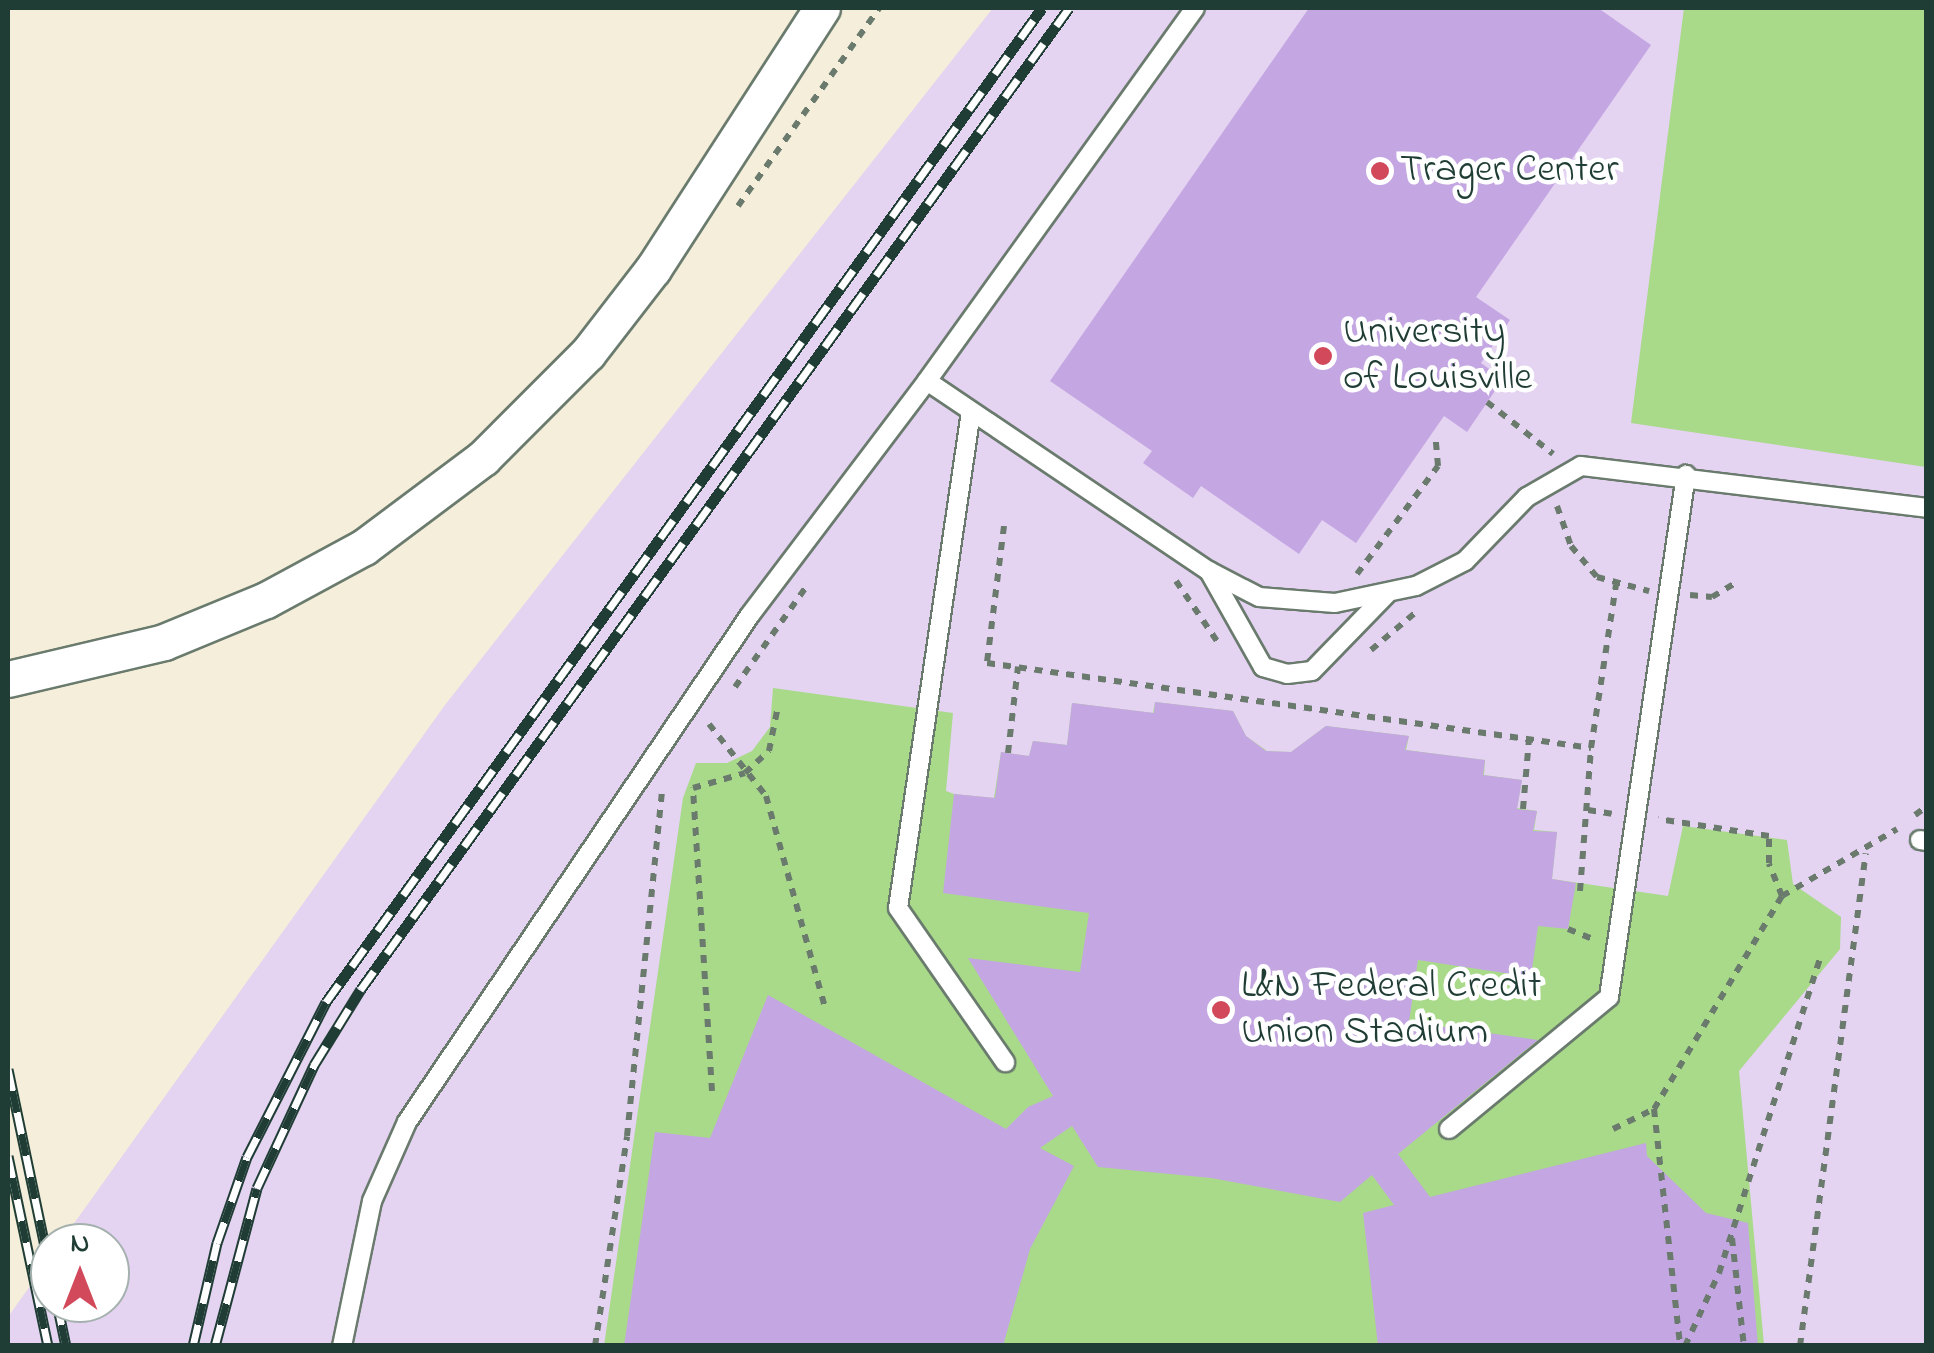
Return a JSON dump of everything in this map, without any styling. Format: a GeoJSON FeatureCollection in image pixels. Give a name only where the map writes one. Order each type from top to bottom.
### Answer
{"type":"FeatureCollection","features":[{"type":"Feature","properties":{"kind":"street"},"geometry":{"type":"LineString","coordinates":[[8,679],[164,642],[266,600],[364,547],[535,410],[653,268],[822,8]]}},
{"type":"Feature","properties":{"kind":"lane"},"geometry":{"type":"LineString","coordinates":[[342,1346],[372,1200],[406,1122],[750,614],[927,382],[1195,8]]}},
{"type":"Feature","properties":{"kind":"lane"},"geometry":{"type":"LineString","coordinates":[[927,382],[1208,571],[1259,598],[1335,603],[1388,594],[1466,560],[1527,498],[1581,466],[1686,475],[1926,508]]}},
{"type":"Feature","properties":{"kind":"lane"},"geometry":{"type":"LineString","coordinates":[[971,412],[898,908],[1005,1062]]}},
{"type":"Feature","properties":{"kind":"lane"},"geometry":{"type":"LineString","coordinates":[[1450,1130],[1608,997],[1686,475]]}},
{"type":"Feature","properties":{"kind":"lane"},"geometry":{"type":"LineString","coordinates":[[1208,571],[1263,667],[1288,674],[1312,671],[1388,594]]}},
{"type":"Feature","properties":{"kind":"path"},"geometry":{"type":"LineString","coordinates":[[725,223],[880,8]]}},
{"type":"Feature","properties":{"kind":"path"},"geometry":{"type":"LineString","coordinates":[[1335,603],[1438,466],[1436,441]]}},
{"type":"Feature","properties":{"kind":"path"},"geometry":{"type":"LineString","coordinates":[[1166,573],[1224,652]]}},
{"type":"Feature","properties":{"kind":"path"},"geometry":{"type":"LineString","coordinates":[[732,692],[812,579]]}},
{"type":"Feature","properties":{"kind":"path"},"geometry":{"type":"LineString","coordinates":[[1689,595],[1712,597],[1734,584]]}},
{"type":"Feature","properties":{"kind":"path"},"geometry":{"type":"LineString","coordinates":[[1008,753],[1018,668]]}},
{"type":"Feature","properties":{"kind":"path"},"geometry":{"type":"LineString","coordinates":[[1246,685],[1258,701]]}},
{"type":"Feature","properties":{"kind":"path"},"geometry":{"type":"LineString","coordinates":[[699,737],[720,708]]}},
{"type":"Feature","properties":{"kind":"path"},"geometry":{"type":"LineString","coordinates":[[712,1092],[693,788],[745,773],[768,752],[778,711]]}},
{"type":"Feature","properties":{"kind":"path"},"geometry":{"type":"LineString","coordinates":[[708,724],[766,796],[825,1008]]}},
{"type":"Feature","properties":{"kind":"path"},"geometry":{"type":"LineString","coordinates":[[1523,809],[1529,738]]}},
{"type":"Feature","properties":{"kind":"path"},"geometry":{"type":"LineString","coordinates":[[1580,892],[1591,748]]}},
{"type":"Feature","properties":{"kind":"path"},"geometry":{"type":"LineString","coordinates":[[595,1346],[627,1136],[662,789],[672,776]]}},
{"type":"Feature","properties":{"kind":"path"},"geometry":{"type":"LineString","coordinates":[[1652,818],[1769,836],[1769,862],[1782,896]]}},
{"type":"Feature","properties":{"kind":"path"},"geometry":{"type":"LineString","coordinates":[[1613,1129],[1654,1108],[1782,896],[1866,853],[1800,1346]]}},
{"type":"Feature","properties":{"kind":"path"},"geometry":{"type":"LineString","coordinates":[[1568,929],[1594,939]]}},
{"type":"Feature","properties":{"kind":"path"},"geometry":{"type":"LineString","coordinates":[[1682,1346],[1731,1234],[1821,955]]}},
{"type":"Feature","properties":{"kind":"path"},"geometry":{"type":"LineString","coordinates":[[1654,1108],[1682,1346]]}},
{"type":"Feature","properties":{"kind":"path"},"geometry":{"type":"LineString","coordinates":[[1731,1234],[1744,1346]]}},
{"type":"Feature","properties":{"kind":"shaded area","name":"University of Louisville"},"geometry":{"type":"Polygon","coordinates":[[[993,8],[1926,8],[1926,1345],[8,1346],[8,1317],[30,1286],[30,1323],[130,1323],[130,1223],[74,1223],[445,705],[993,8]]]}},
{"type":"Feature","properties":{"kind":"green space"},"geometry":{"type":"Polygon","coordinates":[[[1684,8],[1926,8],[1926,467],[1631,423],[1684,8]]]}},
{"type":"Feature","properties":{"kind":"green space","name":"L&N Federal Credit Union Stadium"},"geometry":{"type":"Polygon","coordinates":[[[773,688],[953,713],[946,791],[954,794],[994,798],[1001,752],[1029,756],[1033,741],[1067,745],[1072,703],[1153,713],[1155,702],[1233,711],[1246,736],[1267,751],[1291,752],[1326,726],[1409,736],[1406,750],[1485,760],[1484,775],[1522,780],[1517,808],[1537,811],[1534,830],[1557,832],[1552,879],[1668,896],[1683,826],[1787,840],[1793,884],[1841,917],[1840,949],[1739,1071],[1764,1345],[604,1346],[683,798],[696,763],[727,763],[752,751],[770,727],[773,688]]]}},
{"type":"Feature","properties":{"kind":"building","name":"Trager Center"},"geometry":{"type":"Polygon","coordinates":[[[1309,8],[1598,8],[1651,45],[1476,297],[1510,320],[1481,363],[1503,379],[1467,432],[1444,416],[1356,543],[1322,520],[1299,554],[1201,486],[1193,498],[1143,463],[1152,451],[1050,381],[1309,8]]]}},
{"type":"Feature","properties":{"kind":"building"},"geometry":{"type":"Polygon","coordinates":[[[1155,702],[1233,711],[1246,736],[1266,751],[1291,752],[1326,726],[1409,736],[1405,750],[1485,760],[1483,775],[1522,780],[1517,809],[1537,811],[1533,831],[1557,832],[1552,879],[1576,883],[1568,929],[1538,926],[1531,977],[1418,960],[1409,1022],[1538,1040],[1398,1154],[1430,1197],[1646,1143],[1647,1156],[1706,1213],[1748,1223],[1758,1346],[1378,1346],[1363,1213],[1394,1205],[1372,1175],[1340,1202],[1211,1178],[1098,1167],[1072,1126],[1040,1148],[1074,1166],[1030,1249],[1003,1346],[624,1346],[655,1132],[710,1138],[768,995],[1006,1129],[1028,1107],[1053,1096],[968,958],[1080,972],[1089,913],[943,893],[954,794],[995,798],[1001,752],[1029,756],[1033,741],[1067,745],[1072,703],[1154,713],[1155,702]]]}},
{"type":"Feature","properties":{"kind":"railway"},"geometry":{"type":"LineString","coordinates":[[193,1346],[217,1243],[247,1157],[326,1002],[1042,8]]}},
{"type":"Feature","properties":{"kind":"railway"},"geometry":{"type":"LineString","coordinates":[[215,1346],[257,1188],[314,1065],[361,989],[1069,8]]}},
{"type":"Feature","properties":{"kind":"railway"},"geometry":{"type":"LineString","coordinates":[[8,1069],[40,1223]]}},
{"type":"Feature","properties":{"kind":"railway"},"geometry":{"type":"LineString","coordinates":[[8,1156],[48,1346]]}},
{"type":"Feature","properties":{"kind":"railway"},"geometry":{"type":"LineString","coordinates":[[61,1323],[66,1346]]}},
{"type":"Feature","properties":{"kind":"place","name":"Trager Center"},"geometry":{"type":"Point","coordinates":[1380,171]}},
{"type":"Feature","properties":{"kind":"place","name":"University of Louisville"},"geometry":{"type":"Point","coordinates":[1323,356]}},
{"type":"Feature","properties":{"kind":"place","name":"L&N Federal Credit Union Stadium"},"geometry":{"type":"Point","coordinates":[1221,1010]}}]}
